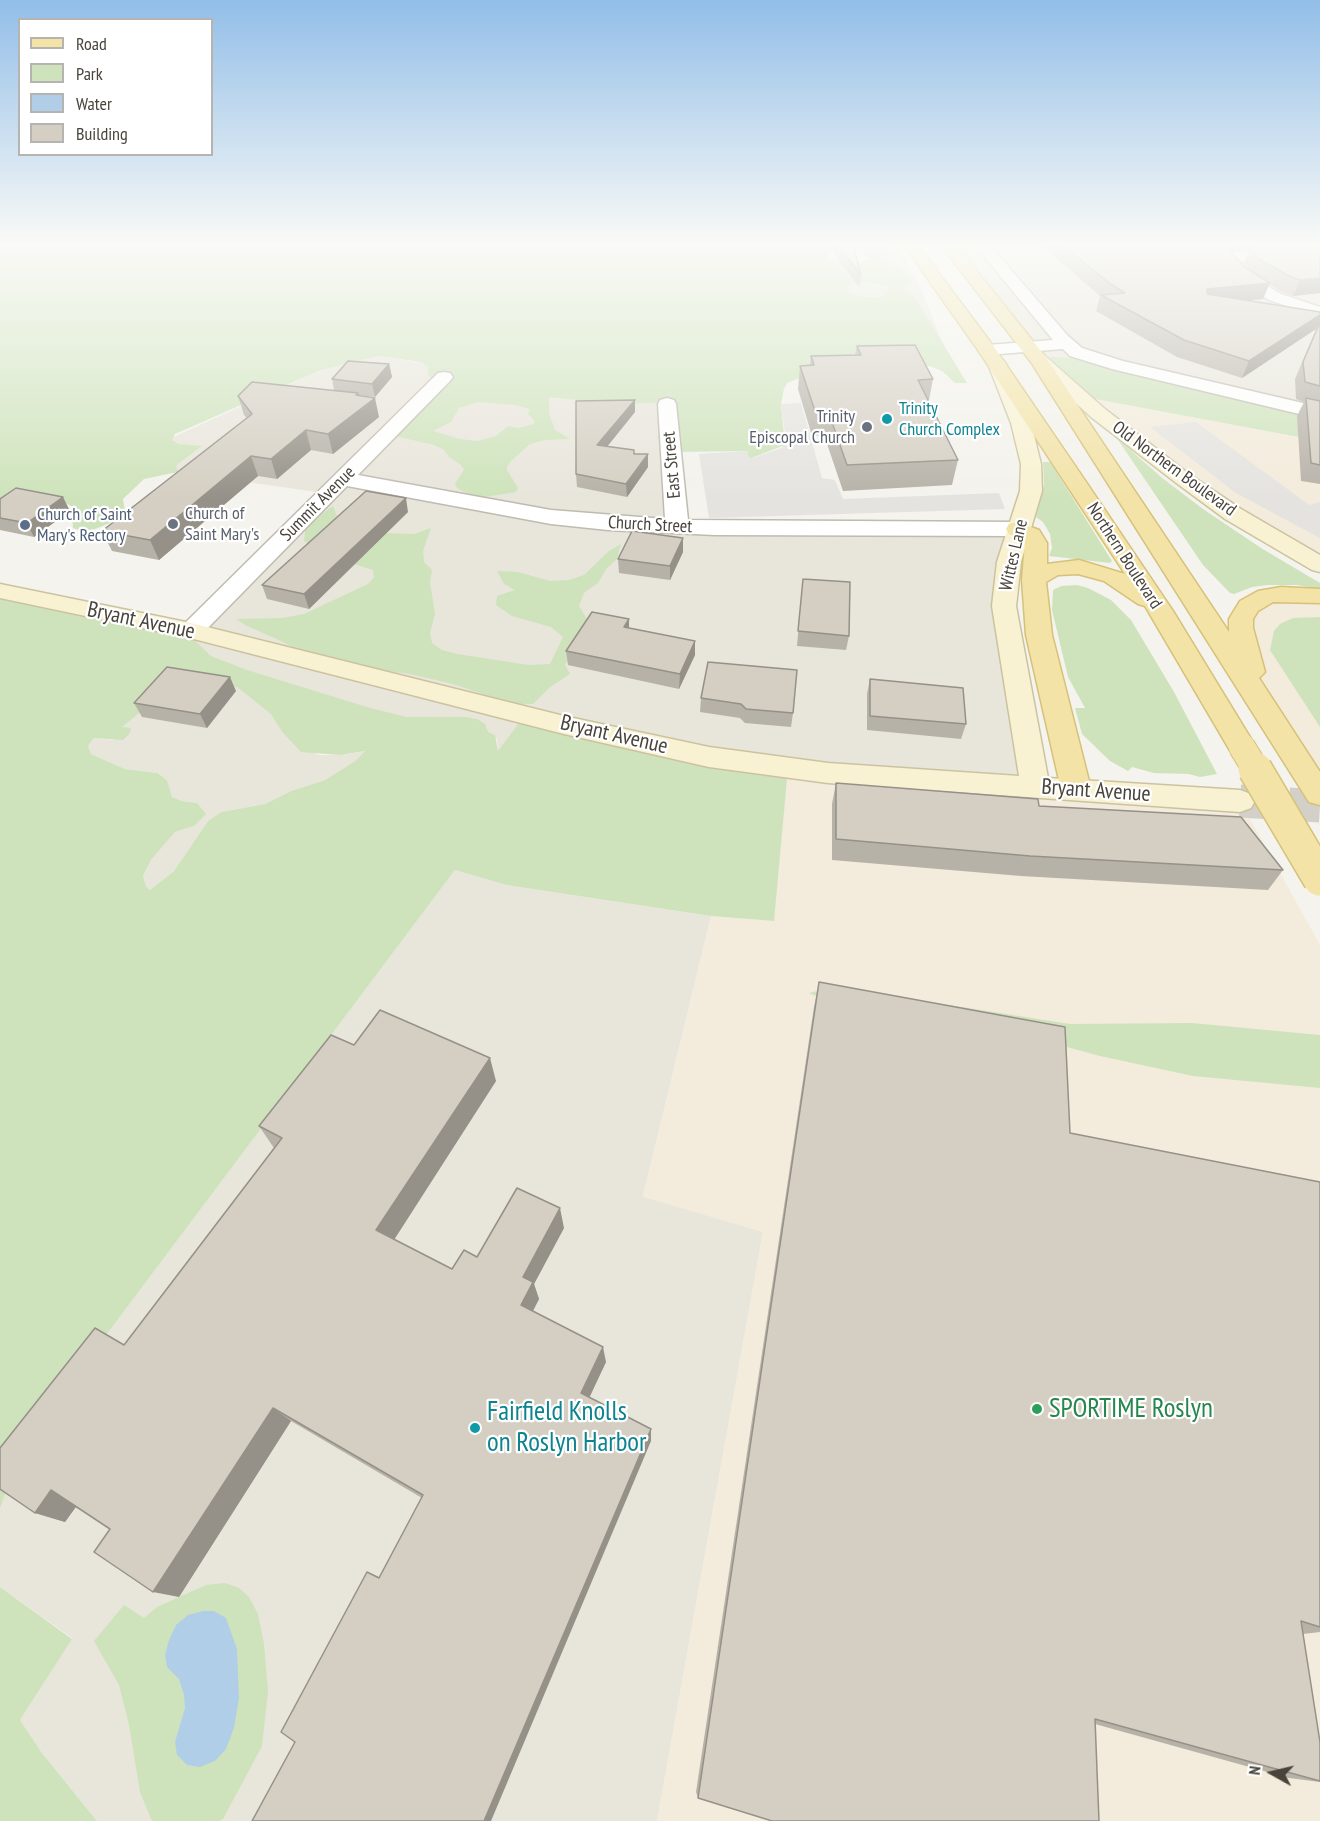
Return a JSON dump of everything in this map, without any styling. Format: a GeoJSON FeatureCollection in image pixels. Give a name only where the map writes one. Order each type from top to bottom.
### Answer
{"type":"FeatureCollection","features":[{"type":"Feature","properties":{"kind":"main road","name":"Northern Boulevard"},"geometry":{"type":"LineString","coordinates":[[972,329],[1161,611],[1320,879]]}},
{"type":"Feature","properties":{"kind":"main road","name":"Northern Boulevard"},"geometry":{"type":"LineString","coordinates":[[1014,329],[1080,421],[1320,795]]}},
{"type":"Feature","properties":{"kind":"main road","name":"Old Northern Boulevard"},"geometry":{"type":"LineString","coordinates":[[1033,353],[1098,413],[1182,478],[1233,514],[1320,566]]}},
{"type":"Feature","properties":{"kind":"main road","name":"Wittes Lane"},"geometry":{"type":"LineString","coordinates":[[992,357],[1021,423],[1031,464],[1031,491],[1017,529],[1004,592],[1005,620],[1035,786]]}},
{"type":"Feature","properties":{"kind":"main road"},"geometry":{"type":"LineString","coordinates":[[1017,529],[1031,535],[1036,543],[1034,579],[1039,635],[1076,789]]}},
{"type":"Feature","properties":{"kind":"main road"},"geometry":{"type":"LineString","coordinates":[[1034,579],[1046,571],[1057,568],[1079,567],[1099,572],[1125,583],[1161,611]]}},
{"type":"Feature","properties":{"kind":"main road","name":"Bryant Avenue"},"geometry":{"type":"LineString","coordinates":[[0,591],[191,631],[564,725],[709,757],[828,773],[1240,801]]}},
{"type":"Feature","properties":{"kind":"main road"},"geometry":{"type":"LineString","coordinates":[[1289,746],[1249,665],[1241,639],[1241,619],[1249,606],[1267,596],[1281,594],[1320,596]]}},
{"type":"Feature","properties":{"kind":"street"},"geometry":{"type":"LineString","coordinates":[[1053,329],[1066,344],[1089,357],[1118,366],[1320,413]]}},
{"type":"Feature","properties":{"kind":"street"},"geometry":{"type":"LineString","coordinates":[[992,357],[1033,353],[1066,344]]}},
{"type":"Feature","properties":{"kind":"street","name":"Summit Avenue"},"geometry":{"type":"LineString","coordinates":[[191,631],[444,377]]}},
{"type":"Feature","properties":{"kind":"street","name":"East Street"},"geometry":{"type":"LineString","coordinates":[[667,404],[676,526]]}},
{"type":"Feature","properties":{"kind":"street"},"geometry":{"type":"LineString","coordinates":[[387,407],[411,410]]}},
{"type":"Feature","properties":{"kind":"street","name":"Church Street"},"geometry":{"type":"LineString","coordinates":[[343,479],[551,517],[608,523],[676,526],[1017,529]]}},
{"type":"Feature","properties":{"kind":"street","name":"Church Street"},"geometry":{"type":"LineString","coordinates":[[961,529],[994,540],[1004,550],[1009,562]]}},
{"type":"Feature","properties":{"kind":"shaded area"},"geometry":{"type":"Polygon","coordinates":[[[932,329],[937,329],[947,354],[932,329]]]}},
{"type":"Feature","properties":{"kind":"shaded area"},"geometry":{"type":"Polygon","coordinates":[[[1019,329],[1320,329],[1320,419],[1071,358],[1043,358],[1019,329]]]}},
{"type":"Feature","properties":{"kind":"shaded area"},"geometry":{"type":"Polygon","coordinates":[[[379,356],[672,402],[677,526],[1017,529],[1009,562],[1035,786],[498,752],[497,739],[466,717],[407,717],[339,702],[283,733],[293,743],[319,755],[366,751],[355,761],[325,780],[291,791],[265,804],[221,812],[208,821],[174,871],[150,890],[143,876],[151,860],[175,832],[194,826],[197,803],[171,797],[167,780],[159,773],[125,769],[91,754],[88,746],[94,738],[114,740],[188,634],[330,494],[116,463],[321,370],[379,356]]]}},
{"type":"Feature","properties":{"kind":"shaded area"},"geometry":{"type":"Polygon","coordinates":[[[1079,396],[1320,441],[1320,565],[1294,552],[1079,396]]]}},
{"type":"Feature","properties":{"kind":"shaded area"},"geometry":{"type":"Polygon","coordinates":[[[801,403],[822,478],[835,480],[843,499],[999,493],[1005,509],[709,518],[699,454],[747,451],[749,459],[782,448],[786,441],[781,404],[801,403]]]}},
{"type":"Feature","properties":{"kind":"shaded area"},"geometry":{"type":"Polygon","coordinates":[[[1196,422],[1309,505],[1320,502],[1320,538],[1236,493],[1150,427],[1196,422]]]}},
{"type":"Feature","properties":{"kind":"shaded area"},"geometry":{"type":"Polygon","coordinates":[[[1320,596],[1320,792],[1255,679],[1241,619],[1255,601],[1320,596]]]}},
{"type":"Feature","properties":{"kind":"shaded area","name":"SPORTIME Roslyn"},"geometry":{"type":"Polygon","coordinates":[[[788,768],[1240,801],[1320,945],[1320,1821],[657,1821],[763,1232],[643,1197],[711,916],[773,921],[788,768]]]}},
{"type":"Feature","properties":{"kind":"shaded area"},"geometry":{"type":"Polygon","coordinates":[[[455,870],[506,885],[711,916],[643,1196],[763,1232],[657,1821],[97,1821],[42,1753],[20,1720],[72,1638],[0,1587],[0,1509],[20,1450],[455,870]]]}},
{"type":"Feature","properties":{"kind":"green space"},"geometry":{"type":"Polygon","coordinates":[[[0,329],[934,329],[967,383],[955,383],[942,371],[930,366],[915,364],[800,378],[787,383],[784,389],[781,404],[785,445],[749,459],[747,451],[674,452],[662,416],[657,412],[670,402],[619,404],[549,397],[549,413],[555,430],[570,439],[545,440],[530,444],[507,467],[518,488],[516,492],[484,497],[470,495],[457,488],[455,484],[464,470],[444,450],[434,445],[378,432],[392,427],[436,384],[428,374],[428,366],[421,362],[379,356],[321,370],[175,434],[172,440],[179,444],[202,446],[176,466],[178,472],[144,479],[123,499],[125,511],[117,520],[95,529],[82,531],[73,528],[72,517],[75,508],[61,501],[0,510],[0,329]],[[479,402],[459,408],[451,422],[433,431],[460,439],[478,441],[496,436],[508,426],[518,428],[534,424],[535,421],[528,414],[530,409],[515,405],[479,402]]]}},
{"type":"Feature","properties":{"kind":"green space"},"geometry":{"type":"Polygon","coordinates":[[[1043,358],[1071,358],[1320,419],[1320,441],[1079,396],[1043,358]]]}},
{"type":"Feature","properties":{"kind":"green space"},"geometry":{"type":"Polygon","coordinates":[[[1116,437],[1161,477],[1203,509],[1261,548],[1320,583],[1320,589],[1297,585],[1268,585],[1252,587],[1234,594],[1230,593],[1203,565],[1116,437]]]}},
{"type":"Feature","properties":{"kind":"green space"},"geometry":{"type":"Polygon","coordinates":[[[1043,462],[1050,462],[1112,561],[1110,563],[1049,556],[1052,548],[1050,534],[1043,522],[1036,517],[1044,485],[1043,462]]]}},
{"type":"Feature","properties":{"kind":"green space"},"geometry":{"type":"Polygon","coordinates":[[[333,506],[339,521],[358,532],[414,534],[431,528],[423,551],[424,562],[432,570],[430,582],[435,614],[430,633],[432,643],[442,650],[457,654],[529,665],[550,664],[563,637],[551,627],[512,616],[496,605],[497,596],[515,590],[504,584],[497,571],[518,572],[550,581],[569,580],[584,575],[609,551],[621,544],[617,559],[607,568],[598,583],[584,593],[579,606],[587,619],[583,633],[565,665],[570,674],[550,687],[533,704],[513,704],[453,684],[410,674],[369,669],[303,653],[236,619],[282,618],[304,614],[368,584],[374,577],[373,570],[332,557],[304,541],[306,525],[333,506]]]}},
{"type":"Feature","properties":{"kind":"green space"},"geometry":{"type":"Polygon","coordinates":[[[1077,585],[1111,600],[1131,620],[1174,692],[1217,774],[1200,777],[1189,774],[1154,773],[1132,767],[1128,771],[1110,761],[1082,734],[1075,708],[1085,708],[1068,677],[1052,610],[1053,590],[1061,586],[1077,585]]]}},
{"type":"Feature","properties":{"kind":"green space"},"geometry":{"type":"Polygon","coordinates":[[[0,595],[188,634],[211,656],[247,670],[370,708],[407,717],[477,719],[485,724],[488,732],[495,735],[498,751],[525,715],[788,768],[774,921],[711,916],[506,885],[455,870],[20,1450],[0,1509],[0,595]],[[219,685],[144,709],[122,727],[131,728],[130,733],[123,740],[94,738],[88,746],[91,754],[125,769],[158,773],[167,780],[172,797],[197,803],[206,814],[194,826],[175,832],[151,860],[143,876],[150,890],[174,871],[208,821],[221,812],[265,804],[291,791],[325,780],[355,761],[365,751],[340,755],[301,752],[283,733],[271,714],[237,687],[219,685]]]}},
{"type":"Feature","properties":{"kind":"green space"},"geometry":{"type":"Polygon","coordinates":[[[1320,617],[1320,727],[1270,650],[1274,631],[1280,624],[1293,618],[1320,617]]]}},
{"type":"Feature","properties":{"kind":"green space"},"geometry":{"type":"Polygon","coordinates":[[[826,989],[879,994],[1070,1024],[1192,1023],[1320,1035],[1320,1088],[1193,1076],[1100,1056],[1008,1031],[823,999],[809,993],[826,989]]]}},
{"type":"Feature","properties":{"kind":"green space"},"geometry":{"type":"Polygon","coordinates":[[[225,1583],[239,1588],[249,1597],[258,1614],[264,1644],[268,1691],[262,1746],[223,1819],[219,1821],[152,1821],[140,1792],[129,1725],[119,1685],[94,1641],[124,1605],[144,1618],[157,1607],[206,1585],[225,1583]]]}},
{"type":"Feature","properties":{"kind":"green space"},"geometry":{"type":"Polygon","coordinates":[[[0,1587],[72,1639],[20,1720],[42,1753],[97,1821],[0,1821],[0,1587]]]}},
{"type":"Feature","properties":{"kind":"water"},"geometry":{"type":"Polygon","coordinates":[[[214,1611],[226,1618],[237,1649],[239,1698],[234,1728],[226,1749],[215,1761],[200,1767],[187,1765],[177,1755],[175,1742],[185,1708],[184,1695],[179,1679],[167,1667],[165,1655],[176,1625],[188,1615],[214,1611]]]}},
{"type":"Feature","properties":{"kind":"building"},"geometry":{"type":"Polygon","coordinates":[[[1164,329],[1298,329],[1249,361],[1184,340],[1164,329]]]}},
{"type":"Feature","properties":{"kind":"building"},"geometry":{"type":"Polygon","coordinates":[[[1317,329],[1320,329],[1320,386],[1305,382],[1303,362],[1317,329]]]}},
{"type":"Feature","properties":{"kind":"building"},"geometry":{"type":"Polygon","coordinates":[[[915,345],[933,379],[918,380],[958,460],[847,465],[828,411],[815,411],[800,366],[814,365],[811,356],[861,355],[857,346],[915,345]]]}},
{"type":"Feature","properties":{"kind":"building"},"geometry":{"type":"Polygon","coordinates":[[[348,361],[389,364],[372,384],[332,379],[348,361]]]}},
{"type":"Feature","properties":{"kind":"building"},"geometry":{"type":"Polygon","coordinates":[[[252,382],[358,393],[356,395],[375,398],[328,434],[306,430],[271,459],[251,456],[150,540],[102,531],[252,414],[238,396],[252,382]]]}},
{"type":"Feature","properties":{"kind":"building"},"geometry":{"type":"Polygon","coordinates":[[[1306,398],[1320,401],[1320,465],[1311,463],[1306,398]]]}},
{"type":"Feature","properties":{"kind":"building"},"geometry":{"type":"Polygon","coordinates":[[[635,400],[597,445],[634,450],[634,454],[648,454],[626,484],[576,474],[576,401],[635,400]]]}},
{"type":"Feature","properties":{"kind":"building"},"geometry":{"type":"Polygon","coordinates":[[[16,488],[63,497],[27,523],[0,518],[0,499],[16,488]]]}},
{"type":"Feature","properties":{"kind":"building"},"geometry":{"type":"Polygon","coordinates":[[[366,491],[406,498],[304,594],[262,585],[366,491]]]}},
{"type":"Feature","properties":{"kind":"building"},"geometry":{"type":"Polygon","coordinates":[[[632,531],[683,538],[670,566],[618,559],[632,531]]]}},
{"type":"Feature","properties":{"kind":"building"},"geometry":{"type":"Polygon","coordinates":[[[803,579],[850,582],[849,636],[798,631],[803,579]]]}},
{"type":"Feature","properties":{"kind":"building"},"geometry":{"type":"Polygon","coordinates":[[[592,612],[629,619],[624,627],[695,641],[680,674],[566,651],[592,612]]]}},
{"type":"Feature","properties":{"kind":"building"},"geometry":{"type":"Polygon","coordinates":[[[708,662],[797,670],[793,713],[746,709],[741,704],[701,698],[708,662]]]}},
{"type":"Feature","properties":{"kind":"building"},"geometry":{"type":"Polygon","coordinates":[[[167,667],[230,677],[200,714],[134,703],[167,667]]]}},
{"type":"Feature","properties":{"kind":"building"},"geometry":{"type":"Polygon","coordinates":[[[870,679],[963,688],[966,724],[870,716],[870,679]]]}},
{"type":"Feature","properties":{"kind":"building"},"geometry":{"type":"Polygon","coordinates":[[[836,783],[1038,799],[1039,806],[1241,817],[1283,870],[1030,856],[836,839],[836,783]]]}},
{"type":"Feature","properties":{"kind":"building","name":"SPORTIME Roslyn"},"geometry":{"type":"Polygon","coordinates":[[[819,982],[1065,1027],[1070,1133],[1320,1182],[1320,1627],[1301,1621],[1320,1742],[1320,1781],[1095,1719],[1099,1821],[772,1821],[698,1798],[819,982]]]}},
{"type":"Feature","properties":{"kind":"building","name":"Fairfield Knolls on Roslyn Harbor"},"geometry":{"type":"Polygon","coordinates":[[[380,1010],[490,1058],[376,1230],[452,1269],[464,1250],[477,1257],[517,1188],[560,1208],[523,1277],[533,1282],[521,1305],[603,1347],[581,1393],[651,1429],[484,1821],[252,1821],[295,1742],[281,1732],[367,1572],[379,1578],[423,1495],[273,1408],[153,1592],[94,1552],[110,1529],[51,1490],[35,1513],[0,1489],[0,1448],[95,1328],[124,1345],[282,1138],[259,1126],[331,1035],[354,1045],[380,1010]]]}},
{"type":"Feature","properties":{"kind":"tunnel"},"geometry":{"type":"LineString","coordinates":[[1240,801],[1320,806]]}},
{"type":"Feature","properties":{"kind":"place","name":"Trinity Church Complex"},"geometry":{"type":"Point","coordinates":[887,419]}},
{"type":"Feature","properties":{"kind":"place","name":"Trinity Episcopal Church"},"geometry":{"type":"Point","coordinates":[867,427]}},
{"type":"Feature","properties":{"kind":"place","name":"Church of Saint Mary's"},"geometry":{"type":"Point","coordinates":[173,524]}},
{"type":"Feature","properties":{"kind":"place","name":"Church of Saint Mary's Rectory"},"geometry":{"type":"Point","coordinates":[25,525]}},
{"type":"Feature","properties":{"kind":"place","name":"SPORTIME Roslyn"},"geometry":{"type":"Point","coordinates":[1037,1409]}},
{"type":"Feature","properties":{"kind":"place","name":"Fairfield Knolls on Roslyn Harbor"},"geometry":{"type":"Point","coordinates":[475,1428]}}]}
